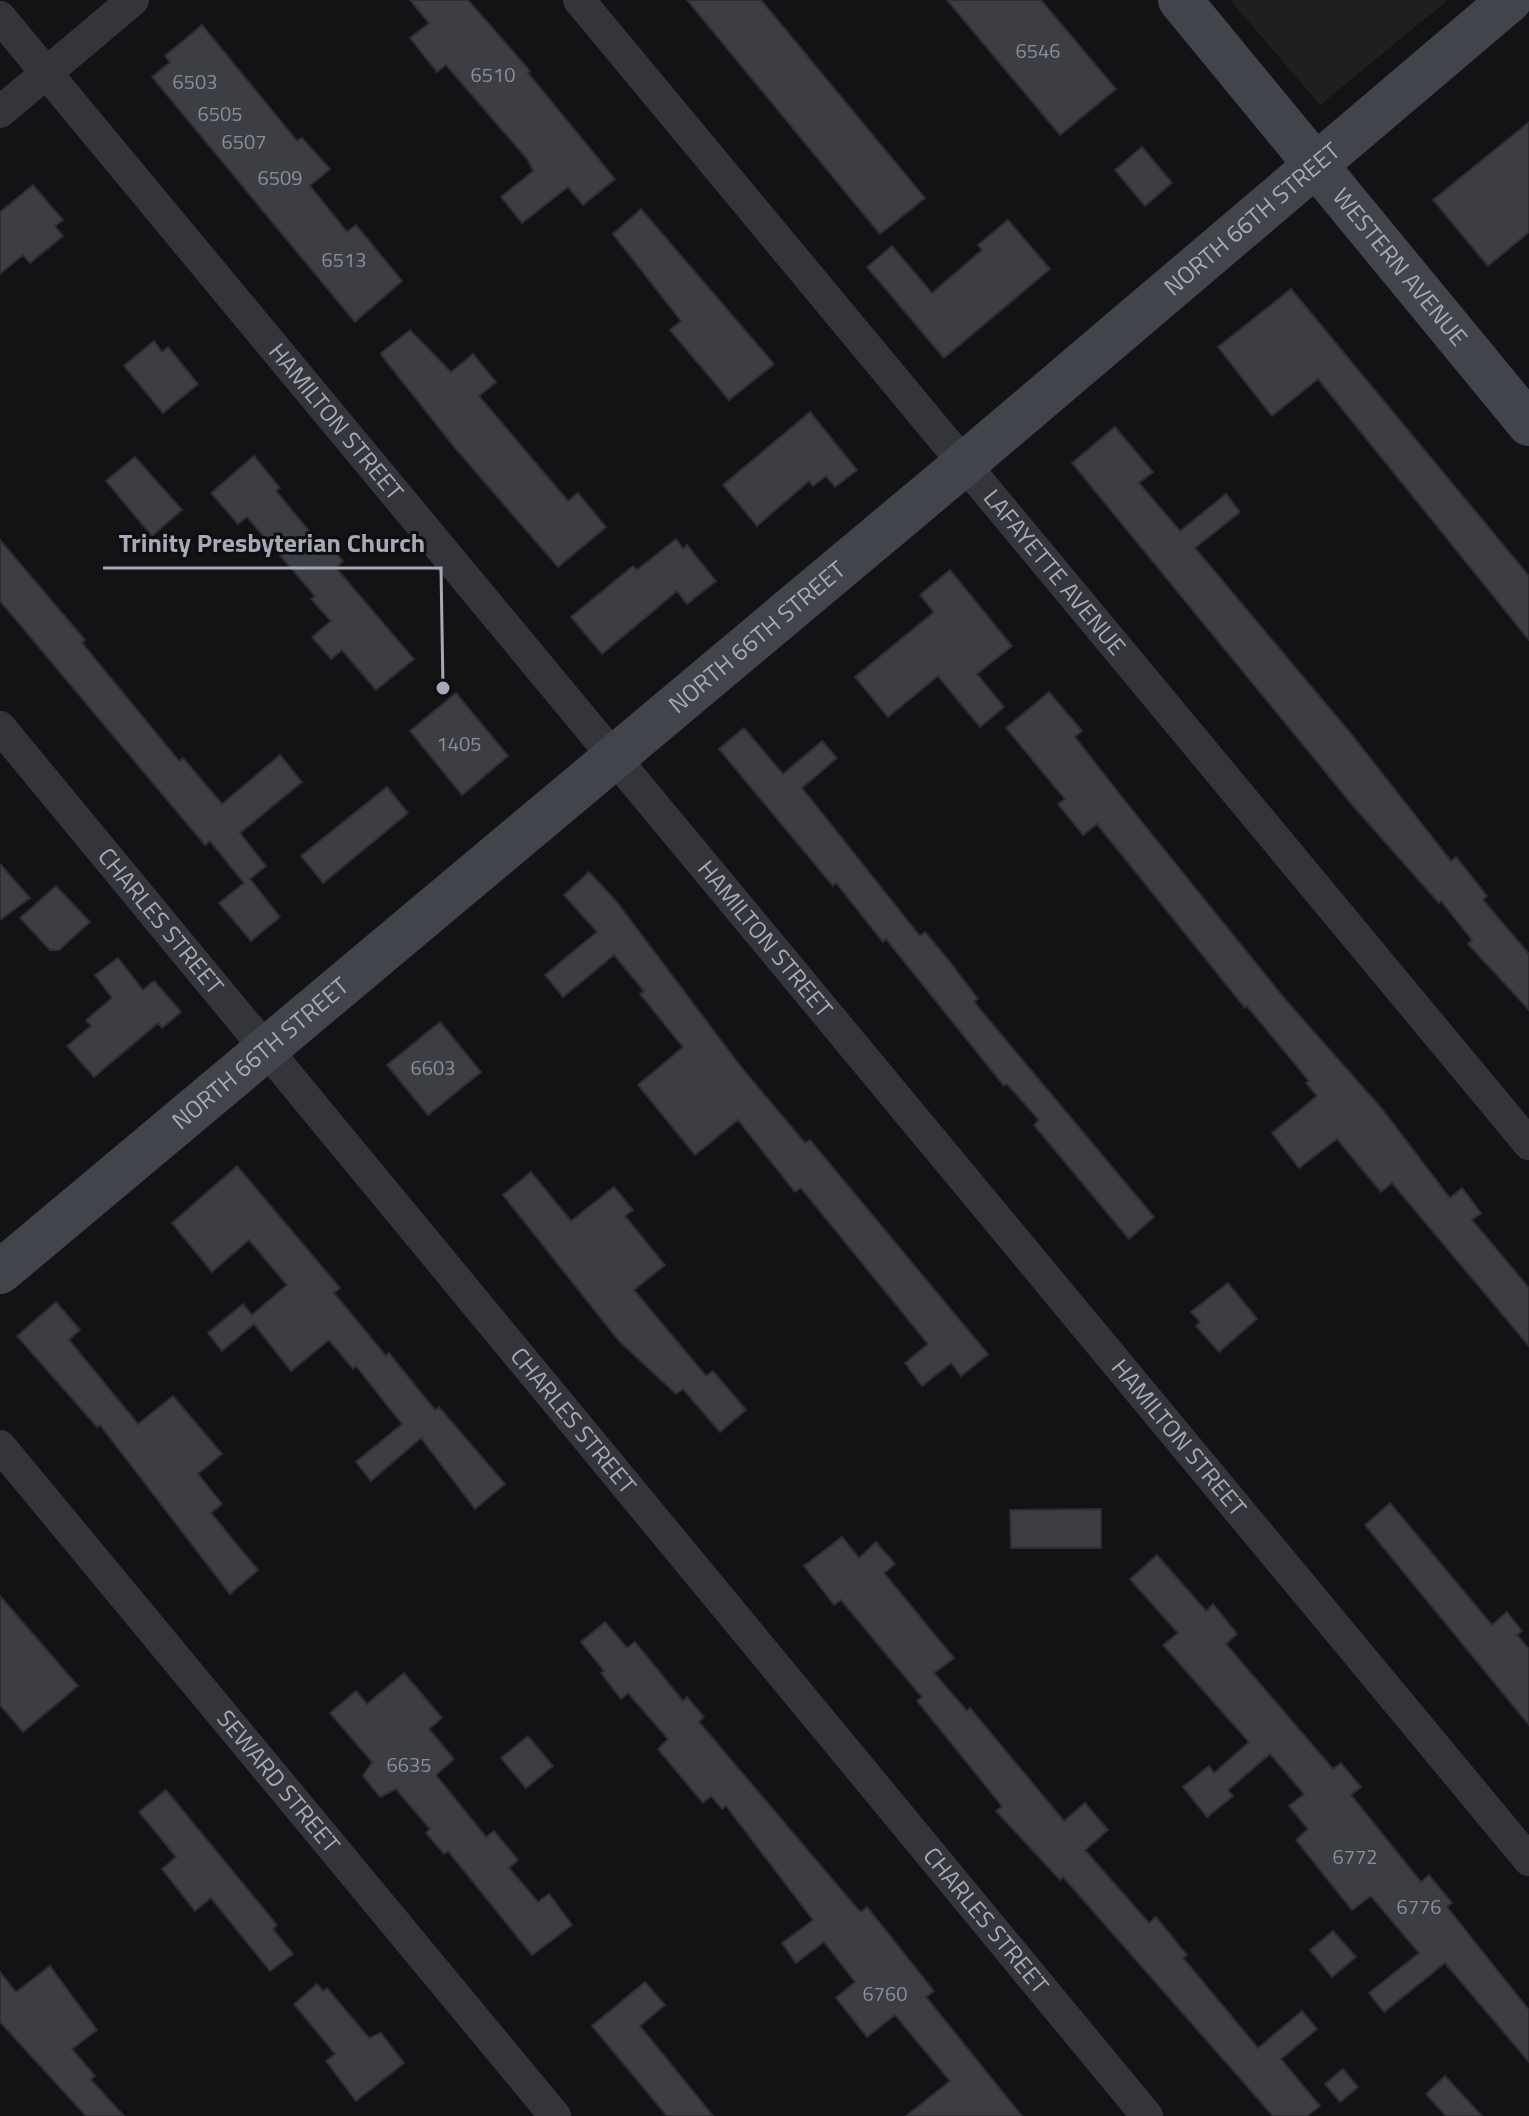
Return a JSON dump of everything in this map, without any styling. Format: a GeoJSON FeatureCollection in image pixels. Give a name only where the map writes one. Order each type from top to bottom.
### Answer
{"type":"FeatureCollection","features":[{"type":"Feature","properties":{"kind":"street"},"geometry":{"type":"LineString","coordinates":[[0,112],[133,0]]}},
{"type":"Feature","properties":{"kind":"street","name":"LAFAYETTE AVENUE"},"geometry":{"type":"LineString","coordinates":[[579,0],[1529,1144]]}},
{"type":"Feature","properties":{"kind":"street","name":"WESTERN AVENUE"},"geometry":{"type":"LineString","coordinates":[[1180,0],[1529,424]]}},
{"type":"Feature","properties":{"kind":"street","name":"NORTH 66TH STREET"},"geometry":{"type":"LineString","coordinates":[[0,1272],[964,464],[1358,126],[1510,0]]}},
{"type":"Feature","properties":{"kind":"street","name":"HAMILTON STREET"},"geometry":{"type":"LineString","coordinates":[[0,17],[1529,1860]]}},
{"type":"Feature","properties":{"kind":"street","name":"CHARLES STREET"},"geometry":{"type":"LineString","coordinates":[[0,727],[1147,2116]]}},
{"type":"Feature","properties":{"kind":"street","name":"SEWARD STREET"},"geometry":{"type":"LineString","coordinates":[[0,1446],[555,2116]]}},
{"type":"Feature","properties":{"kind":"shaded area"},"geometry":{"type":"Polygon","coordinates":[[[1230,0],[1448,0],[1320,105],[1230,0]]]}},
{"type":"Feature","properties":{"kind":"building"},"geometry":{"type":"Polygon","coordinates":[[[410,0],[468,0],[530,71],[528,73],[615,179],[583,205],[568,187],[522,223],[501,197],[533,171],[528,160],[446,65],[437,72],[410,38],[429,23],[410,0]]]}},
{"type":"Feature","properties":{"kind":"building"},"geometry":{"type":"Polygon","coordinates":[[[687,0],[761,0],[925,198],[880,234],[687,0]]]}},
{"type":"Feature","properties":{"kind":"building"},"geometry":{"type":"Polygon","coordinates":[[[947,0],[1041,0],[1116,89],[1060,135],[947,0]]]}},
{"type":"Feature","properties":{"kind":"building"},"geometry":{"type":"Polygon","coordinates":[[[202,25],[297,141],[302,138],[330,169],[310,186],[347,232],[356,225],[402,281],[355,322],[152,77],[170,62],[165,56],[202,25]]]}},
{"type":"Feature","properties":{"kind":"building"},"geometry":{"type":"Polygon","coordinates":[[[1529,122],[1529,232],[1488,266],[1433,200],[1529,122]]]}},
{"type":"Feature","properties":{"kind":"building"},"geometry":{"type":"Polygon","coordinates":[[[1142,147],[1172,183],[1145,206],[1115,170],[1142,147]]]}},
{"type":"Feature","properties":{"kind":"building"},"geometry":{"type":"Polygon","coordinates":[[[33,185],[63,220],[55,226],[63,236],[30,263],[23,255],[0,274],[0,212],[33,185]]]}},
{"type":"Feature","properties":{"kind":"building"},"geometry":{"type":"Polygon","coordinates":[[[641,209],[774,364],[729,400],[670,330],[681,321],[613,234],[641,209]]]}},
{"type":"Feature","properties":{"kind":"building"},"geometry":{"type":"Polygon","coordinates":[[[1008,220],[1050,269],[944,358],[867,267],[892,246],[932,293],[982,250],[978,245],[1008,220]]]}},
{"type":"Feature","properties":{"kind":"building"},"geometry":{"type":"Polygon","coordinates":[[[1291,289],[1529,576],[1529,640],[1318,379],[1272,416],[1218,347],[1291,289]]]}},
{"type":"Feature","properties":{"kind":"building"},"geometry":{"type":"Polygon","coordinates":[[[410,330],[451,372],[473,354],[496,382],[479,396],[568,501],[578,493],[606,527],[558,567],[456,449],[382,356],[381,353],[410,330]]]}},
{"type":"Feature","properties":{"kind":"building"},"geometry":{"type":"Polygon","coordinates":[[[154,341],[162,352],[168,347],[198,384],[163,413],[124,366],[154,341]]]}},
{"type":"Feature","properties":{"kind":"building"},"geometry":{"type":"Polygon","coordinates":[[[810,412],[857,470],[835,487],[826,476],[813,486],[809,481],[757,526],[723,485],[810,412]]]}},
{"type":"Feature","properties":{"kind":"building"},"geometry":{"type":"Polygon","coordinates":[[[1115,427],[1153,472],[1139,483],[1180,531],[1226,494],[1240,512],[1195,548],[1352,735],[1451,861],[1456,857],[1487,896],[1483,900],[1529,954],[1529,1010],[1468,944],[1472,940],[1441,901],[1439,903],[1354,807],[1072,463],[1115,427]]]}},
{"type":"Feature","properties":{"kind":"building"},"geometry":{"type":"Polygon","coordinates":[[[254,456],[280,488],[276,491],[323,548],[328,544],[343,561],[336,568],[414,659],[376,690],[342,650],[331,659],[312,637],[331,621],[311,599],[315,596],[247,517],[238,524],[211,493],[254,456]]]}},
{"type":"Feature","properties":{"kind":"building"},"geometry":{"type":"Polygon","coordinates":[[[135,457],[182,510],[152,536],[106,481],[135,457]]]}},
{"type":"Feature","properties":{"kind":"building"},"geometry":{"type":"Polygon","coordinates":[[[676,539],[683,549],[687,545],[716,581],[687,604],[677,591],[602,654],[571,617],[633,566],[637,570],[676,539]]]}},
{"type":"Feature","properties":{"kind":"building"},"geometry":{"type":"Polygon","coordinates":[[[0,540],[85,640],[82,643],[179,761],[183,758],[222,804],[280,755],[302,782],[240,833],[266,866],[250,879],[280,917],[251,941],[219,903],[244,883],[210,841],[205,845],[0,601],[0,540]]]}},
{"type":"Feature","properties":{"kind":"building"},"geometry":{"type":"Polygon","coordinates":[[[950,570],[1012,646],[977,674],[1004,707],[980,727],[938,676],[888,717],[855,677],[934,612],[920,595],[950,570]]]}},
{"type":"Feature","properties":{"kind":"building"},"geometry":{"type":"Polygon","coordinates":[[[1049,692],[1082,731],[1075,737],[1284,998],[1382,1109],[1450,1198],[1462,1188],[1481,1213],[1472,1220],[1529,1288],[1529,1346],[1392,1183],[1381,1192],[1337,1139],[1299,1168],[1272,1133],[1317,1096],[1306,1083],[1309,1081],[1247,1006],[1245,1008],[1097,824],[1083,835],[1058,804],[1065,799],[1006,728],[1049,692]]]}},
{"type":"Feature","properties":{"kind":"building"},"geometry":{"type":"Polygon","coordinates":[[[456,693],[508,756],[462,795],[410,731],[456,693]]]}},
{"type":"Feature","properties":{"kind":"building"},"geometry":{"type":"Polygon","coordinates":[[[744,728],[783,774],[822,741],[837,758],[802,788],[920,936],[925,932],[950,962],[978,999],[974,1002],[1154,1217],[1129,1239],[1034,1125],[1039,1120],[1007,1084],[1004,1086],[886,939],[883,942],[836,883],[833,886],[719,749],[744,728]]]}},
{"type":"Feature","properties":{"kind":"building"},"geometry":{"type":"Polygon","coordinates":[[[387,787],[408,813],[323,883],[301,856],[387,787]]]}},
{"type":"Feature","properties":{"kind":"building"},"geometry":{"type":"Polygon","coordinates":[[[0,864],[30,898],[0,920],[0,864]]]}},
{"type":"Feature","properties":{"kind":"building"},"geometry":{"type":"Polygon","coordinates":[[[589,872],[616,901],[741,1067],[805,1143],[810,1140],[988,1354],[961,1376],[951,1363],[922,1386],[905,1363],[928,1344],[801,1188],[795,1192],[738,1120],[695,1155],[638,1085],[683,1047],[640,994],[644,991],[614,955],[563,997],[545,975],[597,932],[564,895],[589,872]]]}},
{"type":"Feature","properties":{"kind":"building"},"geometry":{"type":"Polygon","coordinates":[[[56,886],[90,922],[59,950],[50,950],[20,918],[56,886]]]}},
{"type":"Feature","properties":{"kind":"building"},"geometry":{"type":"Polygon","coordinates":[[[118,958],[143,990],[154,981],[181,1012],[162,1028],[158,1023],[94,1077],[67,1046],[91,1026],[86,1020],[112,998],[95,975],[118,958]]]}},
{"type":"Feature","properties":{"kind":"building"},"geometry":{"type":"Polygon","coordinates":[[[440,1022],[481,1072],[428,1115],[387,1065],[440,1022]]]}},
{"type":"Feature","properties":{"kind":"building"},"geometry":{"type":"Polygon","coordinates":[[[237,1166],[340,1288],[334,1293],[386,1356],[389,1353],[435,1410],[439,1407],[505,1484],[475,1509],[421,1438],[371,1481],[356,1462],[402,1424],[356,1366],[353,1369],[329,1340],[291,1371],[254,1324],[222,1351],[208,1333],[243,1304],[252,1315],[287,1285],[249,1240],[212,1272],[172,1223],[237,1166]]]}},
{"type":"Feature","properties":{"kind":"building"},"geometry":{"type":"Polygon","coordinates":[[[531,1172],[571,1221],[614,1187],[633,1210],[625,1216],[665,1265],[634,1290],[706,1376],[713,1371],[746,1410],[720,1432],[683,1389],[676,1394],[619,1341],[503,1195],[531,1172]]]}},
{"type":"Feature","properties":{"kind":"building"},"geometry":{"type":"Polygon","coordinates":[[[1228,1283],[1257,1319],[1219,1352],[1196,1326],[1200,1322],[1191,1312],[1228,1283]]]}},
{"type":"Feature","properties":{"kind":"building"},"geometry":{"type":"Polygon","coordinates":[[[56,1302],[80,1330],[69,1340],[138,1424],[173,1396],[222,1454],[198,1474],[222,1504],[211,1513],[258,1570],[230,1594],[100,1425],[97,1427],[17,1336],[56,1302]]]}},
{"type":"Feature","properties":{"kind":"building"},"geometry":{"type":"Polygon","coordinates":[[[1390,1503],[1492,1625],[1507,1612],[1522,1631],[1517,1635],[1529,1649],[1529,1725],[1365,1525],[1390,1503]]]}},
{"type":"Feature","properties":{"kind":"building"},"geometry":{"type":"Polygon","coordinates":[[[1101,1509],[1101,1548],[1011,1548],[1010,1510],[1101,1509]]]}},
{"type":"Feature","properties":{"kind":"building"},"geometry":{"type":"Polygon","coordinates":[[[842,1537],[859,1558],[876,1542],[895,1564],[884,1573],[954,1658],[934,1673],[967,1711],[970,1708],[1064,1821],[1085,1803],[1108,1830],[1085,1850],[1149,1923],[1156,1917],[1187,1955],[1183,1958],[1258,2048],[1302,2011],[1317,2029],[1281,2059],[1320,2106],[1307,2116],[1273,2116],[1063,1877],[1060,1880],[996,1811],[1002,1806],[917,1701],[922,1697],[841,1600],[834,1605],[804,1566],[842,1537]]]}},
{"type":"Feature","properties":{"kind":"building"},"geometry":{"type":"Polygon","coordinates":[[[1157,1555],[1206,1611],[1213,1604],[1237,1634],[1226,1644],[1333,1769],[1341,1763],[1361,1787],[1351,1795],[1421,1882],[1429,1875],[1452,1903],[1447,1907],[1529,2010],[1529,2062],[1445,1963],[1384,2012],[1369,1993],[1419,1953],[1371,1896],[1352,1910],[1296,1840],[1308,1829],[1289,1806],[1304,1794],[1270,1754],[1228,1790],[1233,1796],[1207,1817],[1183,1787],[1209,1766],[1214,1773],[1249,1742],[1163,1645],[1178,1633],[1130,1579],[1157,1555]]]}},
{"type":"Feature","properties":{"kind":"building"},"geometry":{"type":"Polygon","coordinates":[[[0,1596],[78,1686],[23,1732],[0,1705],[0,1596]]]}},
{"type":"Feature","properties":{"kind":"building"},"geometry":{"type":"Polygon","coordinates":[[[605,1622],[627,1648],[635,1642],[683,1701],[687,1697],[704,1717],[699,1722],[855,1906],[861,1912],[867,1907],[934,1991],[926,1997],[1022,2116],[906,2116],[950,2081],[895,2015],[867,2037],[836,1998],[855,1982],[824,1942],[796,1963],[782,1943],[813,1920],[726,1806],[722,1809],[711,1796],[703,1803],[658,1749],[668,1739],[628,1693],[621,1699],[601,1673],[604,1671],[581,1642],[605,1622]]]}},
{"type":"Feature","properties":{"kind":"building"},"geometry":{"type":"Polygon","coordinates":[[[404,1673],[442,1718],[429,1729],[454,1759],[436,1775],[486,1837],[494,1831],[518,1860],[509,1868],[538,1902],[549,1894],[572,1925],[532,1955],[448,1851],[444,1854],[426,1833],[430,1829],[396,1789],[380,1797],[363,1776],[372,1762],[330,1713],[356,1691],[367,1704],[404,1673]]]}},
{"type":"Feature","properties":{"kind":"building"},"geometry":{"type":"Polygon","coordinates":[[[528,1736],[553,1766],[526,1788],[501,1758],[528,1736]]]}},
{"type":"Feature","properties":{"kind":"building"},"geometry":{"type":"Polygon","coordinates":[[[166,1790],[277,1925],[273,1929],[293,1954],[270,1971],[211,1898],[195,1911],[162,1869],[176,1857],[139,1812],[166,1790]]]}},
{"type":"Feature","properties":{"kind":"building"},"geometry":{"type":"Polygon","coordinates":[[[1333,1931],[1356,1957],[1332,1977],[1310,1950],[1333,1931]]]}},
{"type":"Feature","properties":{"kind":"building"},"geometry":{"type":"Polygon","coordinates":[[[50,1966],[97,2030],[72,2049],[95,2076],[91,2080],[124,2116],[86,2116],[0,2022],[0,1972],[16,1992],[50,1966]]]}},
{"type":"Feature","properties":{"kind":"building"},"geometry":{"type":"Polygon","coordinates":[[[645,1982],[665,2005],[640,2026],[713,2116],[667,2116],[592,2026],[645,1982]]]}},
{"type":"Feature","properties":{"kind":"building"},"geometry":{"type":"Polygon","coordinates":[[[317,1984],[323,1991],[327,1988],[369,2038],[381,2033],[404,2063],[356,2101],[326,2061],[335,2054],[294,2004],[317,1984]]]}},
{"type":"Feature","properties":{"kind":"building"},"geometry":{"type":"Polygon","coordinates":[[[1343,2069],[1358,2087],[1340,2102],[1325,2084],[1343,2069]]]}},
{"type":"Feature","properties":{"kind":"building"},"geometry":{"type":"Polygon","coordinates":[[[1445,2076],[1482,2116],[1446,2116],[1426,2094],[1445,2076]]]}},
{"type":"Feature","properties":{"kind":"place","name":"Trinity Presbyterian Church"},"geometry":{"type":"Point","coordinates":[443,688]}}]}
